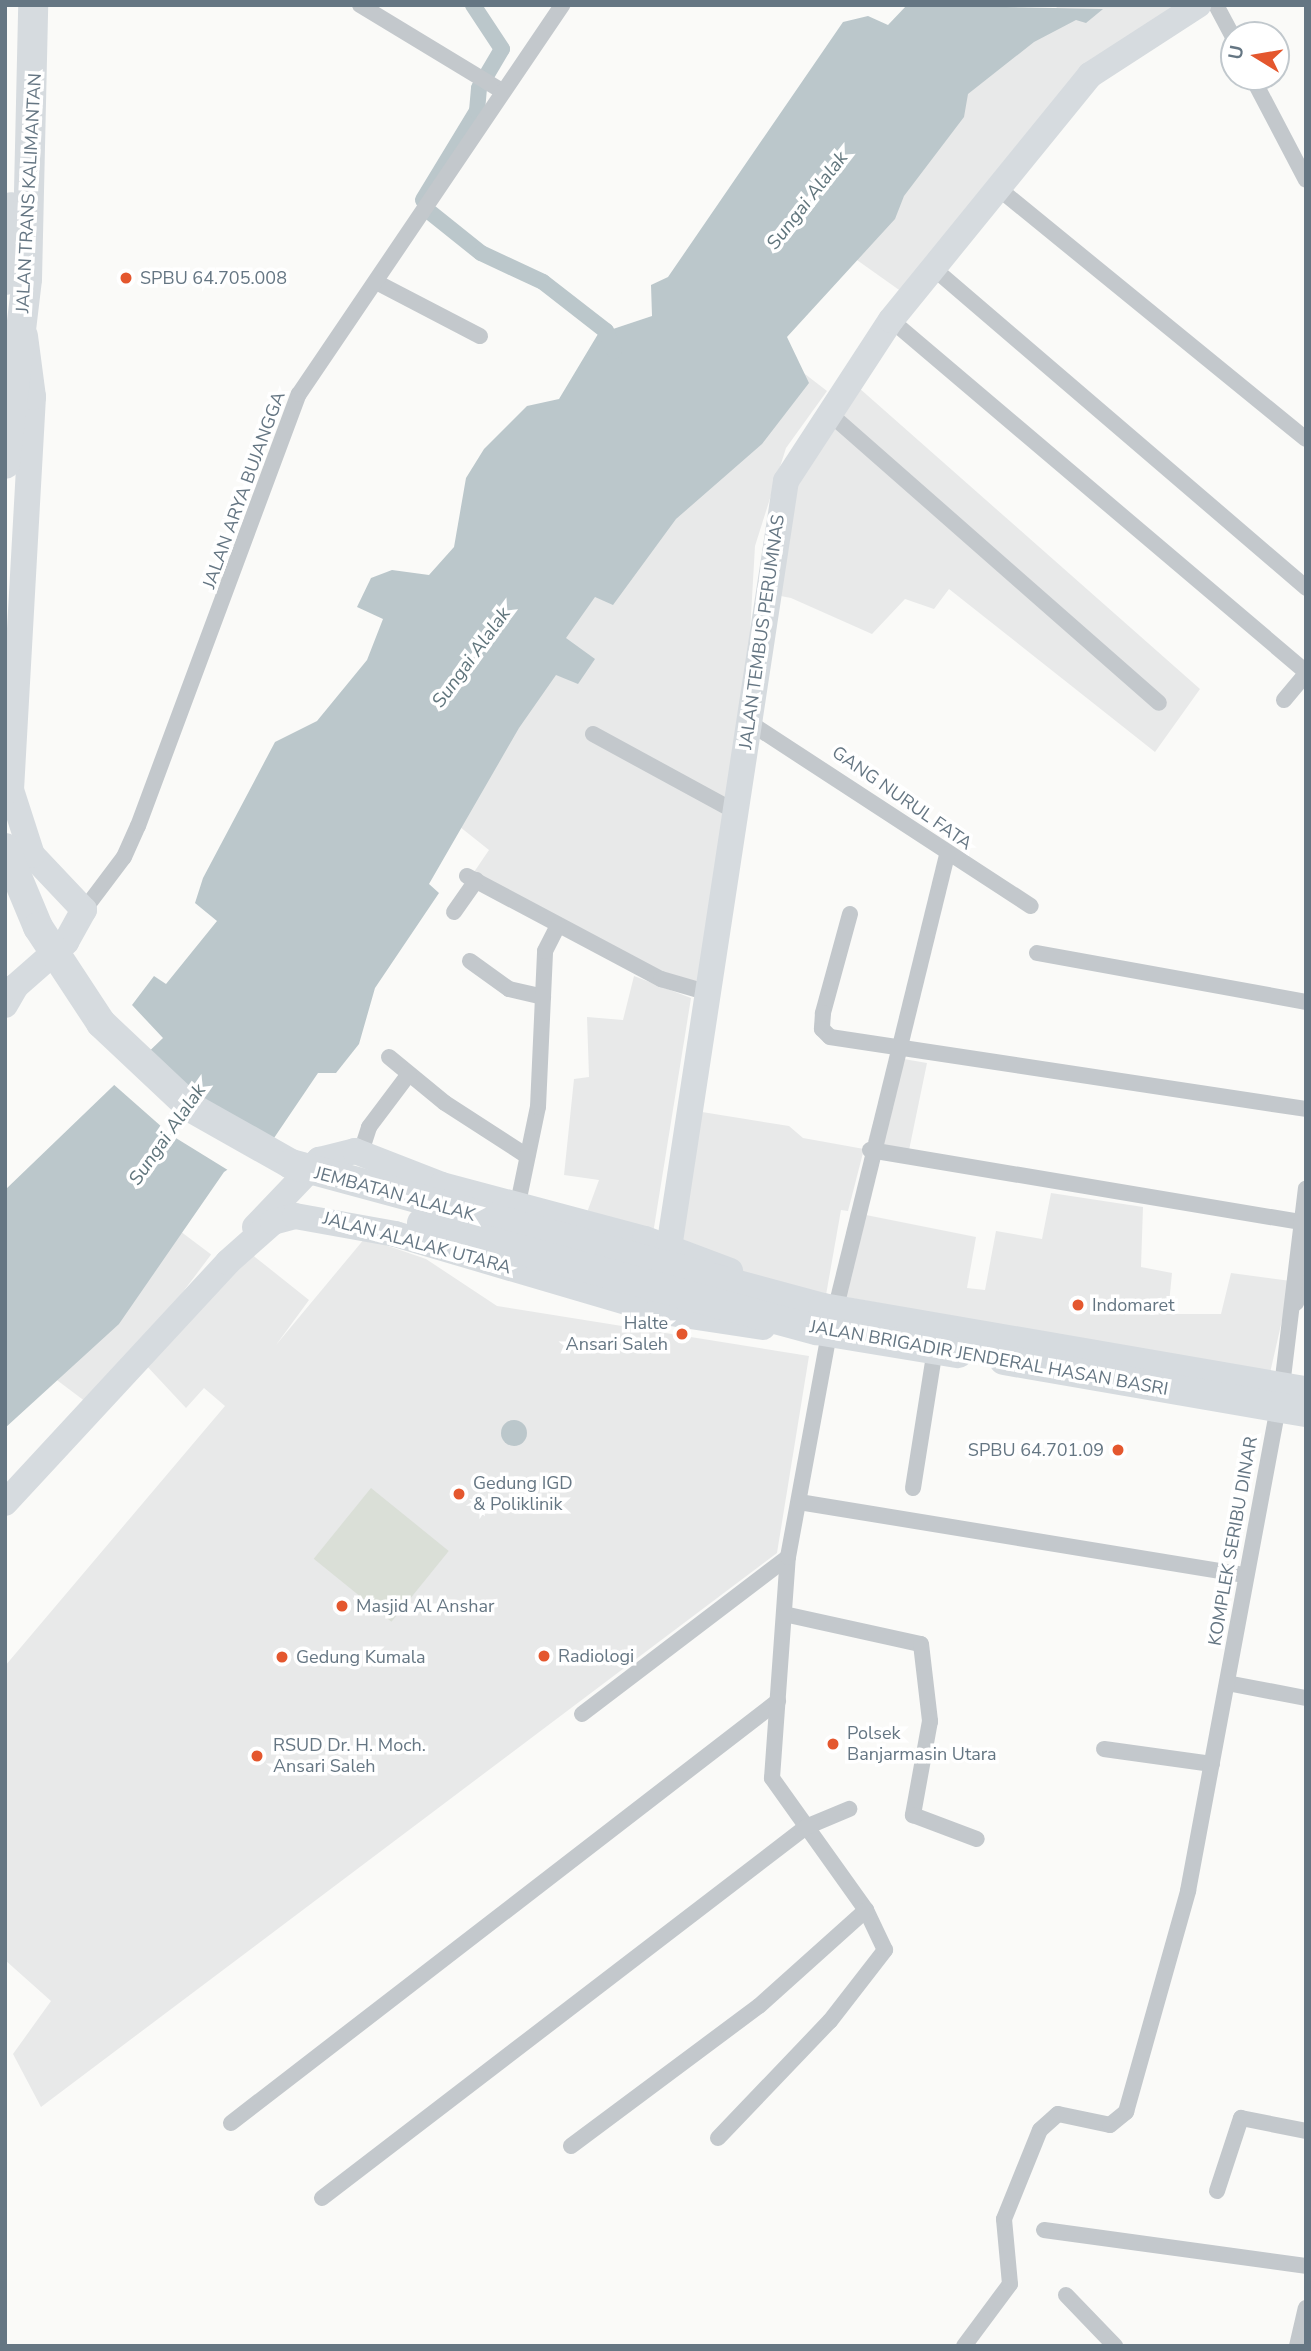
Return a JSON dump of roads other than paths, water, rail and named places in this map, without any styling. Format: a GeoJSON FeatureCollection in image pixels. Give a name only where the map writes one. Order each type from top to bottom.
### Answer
{"type":"FeatureCollection","features":[{"type":"Feature","properties":{"kind":"highway","name":"JALAN TRANS KALIMANTAN"},"geometry":{"type":"LineString","coordinates":[[5,280],[22,5]]}},
{"type":"Feature","properties":{"kind":"highway","name":"JALAN TRANS KALIMANTAN"},"geometry":{"type":"LineString","coordinates":[[5,464],[22,331],[33,5]]}},
{"type":"Feature","properties":{"kind":"highway","name":"JEMBATAN ALALAK"},"geometry":{"type":"LineString","coordinates":[[5,848],[38,926],[78,992],[132,1056],[211,1122],[320,1175],[649,1261]]}},
{"type":"Feature","properties":{"kind":"highway","name":"JEMBATAN ALALAK"},"geometry":{"type":"LineString","coordinates":[[5,898],[40,970],[86,1036],[167,1115],[226,1155],[314,1194],[649,1261]]}},
{"type":"Feature","properties":{"kind":"highway","name":"JALAN BRIGADIR JENDERAL HASAN BASRI"},"geometry":{"type":"LineString","coordinates":[[649,1261],[826,1321],[935,1349],[1293,1399]]}},
{"type":"Feature","properties":{"kind":"highway","name":"JALAN BRIGADIR JENDERAL HASAN BASRI"},"geometry":{"type":"LineString","coordinates":[[826,1321],[1293,1399]]}},
{"type":"Feature","properties":{"kind":"main road","name":"JALAN TEMBUS PERUMNAS"},"geometry":{"type":"LineString","coordinates":[[649,1261],[709,993],[750,723],[778,507],[796,459],[891,320],[1100,65],[1198,5]]}},
{"type":"Feature","properties":{"kind":"main road"},"geometry":{"type":"LineString","coordinates":[[8,989],[66,942],[84,910],[32,855],[11,790],[33,397],[30,346],[22,331]]}},
{"type":"Feature","properties":{"kind":"main road"},"geometry":{"type":"LineString","coordinates":[[5,1503],[228,1262],[285,1207],[319,1160],[361,1152],[517,1208],[649,1261],[826,1321]]}},
{"type":"Feature","properties":{"kind":"main road","name":"JALAN ALALAK UTARA"},"geometry":{"type":"LineString","coordinates":[[285,1207],[344,1221],[657,1311],[826,1321]]}},
{"type":"Feature","properties":{"kind":"street"},"geometry":{"type":"LineString","coordinates":[[360,5],[498,88]]}},
{"type":"Feature","properties":{"kind":"street","name":"JALAN ARYA BUJANGGA"},"geometry":{"type":"LineString","coordinates":[[84,910],[124,857],[138,826],[299,394],[378,283],[498,88],[562,5]]}},
{"type":"Feature","properties":{"kind":"street"},"geometry":{"type":"LineString","coordinates":[[1216,5],[1224,21]]}},
{"type":"Feature","properties":{"kind":"street"},"geometry":{"type":"LineString","coordinates":[[1259,91],[1306,180]]}},
{"type":"Feature","properties":{"kind":"street"},"geometry":{"type":"LineString","coordinates":[[999,188],[1306,439]]}},
{"type":"Feature","properties":{"kind":"street"},"geometry":{"type":"LineString","coordinates":[[932,267],[1306,588]]}},
{"type":"Feature","properties":{"kind":"street"},"geometry":{"type":"LineString","coordinates":[[378,283],[480,336]]}},
{"type":"Feature","properties":{"kind":"street"},"geometry":{"type":"LineString","coordinates":[[891,320],[1306,673],[1284,700]]}},
{"type":"Feature","properties":{"kind":"street"},"geometry":{"type":"LineString","coordinates":[[829,413],[1159,703]]}},
{"type":"Feature","properties":{"kind":"street","name":"GANG NURUL FATA"},"geometry":{"type":"LineString","coordinates":[[750,723],[832,771],[947,855],[1031,906]]}},
{"type":"Feature","properties":{"kind":"street"},"geometry":{"type":"LineString","coordinates":[[593,734],[736,812]]}},
{"type":"Feature","properties":{"kind":"street"},"geometry":{"type":"LineString","coordinates":[[718,2138],[883,1959],[883,1941],[866,1910],[772,1778],[788,1557],[799,1502],[826,1321],[870,1150],[900,1052],[947,855]]}},
{"type":"Feature","properties":{"kind":"street"},"geometry":{"type":"LineString","coordinates":[[454,912],[471,878],[661,979],[709,993]]}},
{"type":"Feature","properties":{"kind":"street"},"geometry":{"type":"LineString","coordinates":[[850,914],[822,1028],[835,1038],[900,1052],[1306,1109]]}},
{"type":"Feature","properties":{"kind":"street"},"geometry":{"type":"LineString","coordinates":[[517,1208],[538,1107],[545,951],[558,925]]}},
{"type":"Feature","properties":{"kind":"street"},"geometry":{"type":"LineString","coordinates":[[1037,953],[1306,1002]]}},
{"type":"Feature","properties":{"kind":"street"},"geometry":{"type":"LineString","coordinates":[[470,961],[509,989],[543,997]]}},
{"type":"Feature","properties":{"kind":"street"},"geometry":{"type":"LineString","coordinates":[[389,1057],[409,1074],[527,1156]]}},
{"type":"Feature","properties":{"kind":"street"},"geometry":{"type":"LineString","coordinates":[[361,1152],[369,1127],[409,1074]]}},
{"type":"Feature","properties":{"kind":"street"},"geometry":{"type":"LineString","coordinates":[[870,1150],[1304,1223]]}},
{"type":"Feature","properties":{"kind":"street"},"geometry":{"type":"LineString","coordinates":[[1294,1307],[1306,1188]]}},
{"type":"Feature","properties":{"kind":"street"},"geometry":{"type":"LineString","coordinates":[[1294,1307],[1306,1275]]}},
{"type":"Feature","properties":{"kind":"street","name":"KOMPLEK SERIBU DINAR"},"geometry":{"type":"LineString","coordinates":[[964,2346],[1010,2284],[1004,2219],[1040,2130],[1058,2114],[1110,2125],[1126,2112],[1188,1891],[1245,1575],[1293,1399],[1294,1307]]}},
{"type":"Feature","properties":{"kind":"street"},"geometry":{"type":"LineString","coordinates":[[913,1488],[935,1349]]}},
{"type":"Feature","properties":{"kind":"street"},"geometry":{"type":"LineString","coordinates":[[799,1502],[1245,1575]]}},
{"type":"Feature","properties":{"kind":"street"},"geometry":{"type":"LineString","coordinates":[[582,1714],[788,1557]]}},
{"type":"Feature","properties":{"kind":"street"},"geometry":{"type":"LineString","coordinates":[[784,1614],[921,1644],[930,1721],[914,1815],[977,1839]]}},
{"type":"Feature","properties":{"kind":"street"},"geometry":{"type":"LineString","coordinates":[[1227,1683],[1306,1698]]}},
{"type":"Feature","properties":{"kind":"street"},"geometry":{"type":"LineString","coordinates":[[231,2123],[778,1702]]}},
{"type":"Feature","properties":{"kind":"street"},"geometry":{"type":"LineString","coordinates":[[1104,1749],[1212,1764]]}},
{"type":"Feature","properties":{"kind":"street"},"geometry":{"type":"LineString","coordinates":[[322,2198],[806,1827],[849,1809]]}},
{"type":"Feature","properties":{"kind":"street"},"geometry":{"type":"LineString","coordinates":[[571,2146],[759,2006],[866,1910]]}},
{"type":"Feature","properties":{"kind":"street"},"geometry":{"type":"LineString","coordinates":[[1217,2192],[1241,2118],[1306,2131]]}},
{"type":"Feature","properties":{"kind":"street"},"geometry":{"type":"LineString","coordinates":[[1044,2230],[1306,2266]]}},
{"type":"Feature","properties":{"kind":"street"},"geometry":{"type":"LineString","coordinates":[[1066,2295],[1112,2345]]}},
{"type":"Feature","properties":{"kind":"street"},"geometry":{"type":"LineString","coordinates":[[1297,2346],[1306,2308]]}},
{"type":"Feature","properties":{"kind":"water","name":"Sungai Alalak"},"geometry":{"type":"Polygon","coordinates":[[[907,5],[1103,9],[1086,23],[1076,20],[1034,42],[968,94],[964,117],[904,196],[895,219],[787,337],[809,383],[762,444],[676,519],[613,605],[595,597],[566,638],[595,659],[578,684],[556,675],[519,728],[429,884],[439,893],[375,988],[359,1044],[336,1073],[318,1073],[274,1138],[224,1172],[119,1324],[5,1428],[5,1190],[163,1038],[132,1005],[154,976],[166,984],[217,921],[195,903],[203,878],[275,742],[317,721],[367,660],[383,619],[357,607],[371,578],[392,570],[429,575],[454,547],[466,478],[484,449],[527,406],[559,399],[598,334],[652,316],[651,285],[668,277],[843,22],[868,16],[888,25],[907,5]]]}},
{"type":"Feature","properties":{"kind":"water"},"geometry":{"type":"Polygon","coordinates":[[[514,1420],[523,1424],[527,1433],[523,1442],[514,1446],[505,1442],[501,1433],[505,1424],[514,1420]]]}},
{"type":"Feature","properties":{"kind":"waterway"},"geometry":{"type":"LineString","coordinates":[[423,200],[477,111],[479,88],[502,49],[473,5]]}},
{"type":"Feature","properties":{"kind":"waterway"},"geometry":{"type":"LineString","coordinates":[[431,213],[481,253],[543,282],[606,331],[614,350]]}},
{"type":"Feature","properties":{"kind":"place","name":"SPBU 64.705.008"},"geometry":{"type":"Point","coordinates":[126,278]}},
{"type":"Feature","properties":{"kind":"place","name":"Indomaret"},"geometry":{"type":"Point","coordinates":[1078,1305]}},
{"type":"Feature","properties":{"kind":"place","name":"Halte Ansari Saleh"},"geometry":{"type":"Point","coordinates":[682,1334]}},
{"type":"Feature","properties":{"kind":"place","name":"SPBU 64.701.09"},"geometry":{"type":"Point","coordinates":[1118,1450]}},
{"type":"Feature","properties":{"kind":"place","name":"Gedung IGD & Poliklinik"},"geometry":{"type":"Point","coordinates":[459,1494]}},
{"type":"Feature","properties":{"kind":"place","name":"Masjid Al Anshar"},"geometry":{"type":"Point","coordinates":[342,1606]}},
{"type":"Feature","properties":{"kind":"place","name":"Radiologi"},"geometry":{"type":"Point","coordinates":[544,1656]}},
{"type":"Feature","properties":{"kind":"place","name":"Gedung Kumala"},"geometry":{"type":"Point","coordinates":[282,1657]}},
{"type":"Feature","properties":{"kind":"place","name":"Polsek Banjarmasin Utara"},"geometry":{"type":"Point","coordinates":[833,1744]}},
{"type":"Feature","properties":{"kind":"place","name":"RSUD Dr. H. Moch. Ansari Saleh"},"geometry":{"type":"Point","coordinates":[257,1756]}}]}
